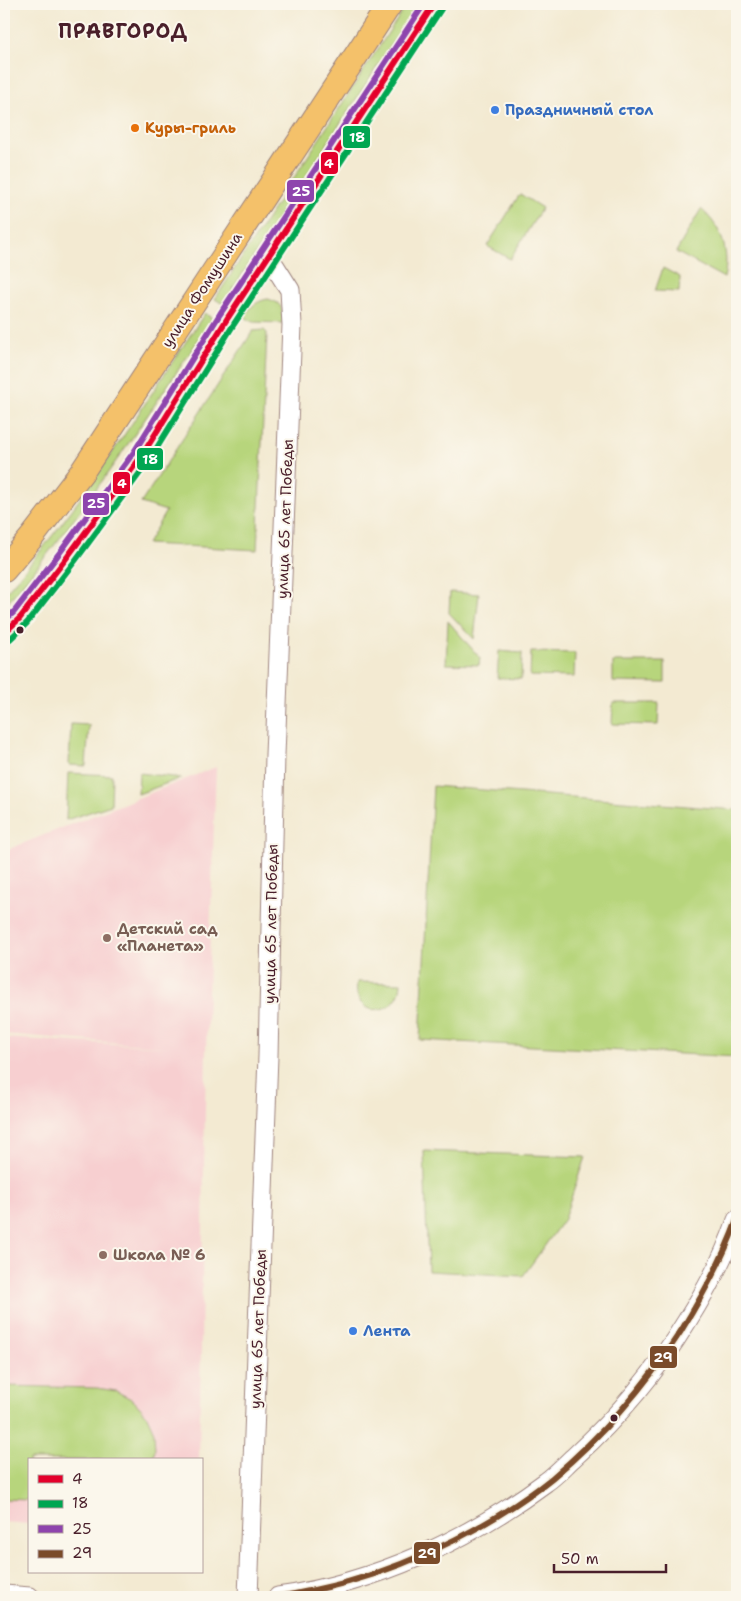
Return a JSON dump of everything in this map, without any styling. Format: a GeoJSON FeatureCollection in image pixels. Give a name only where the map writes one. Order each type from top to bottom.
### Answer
{"type":"FeatureCollection","features":[{"type":"Feature","properties":{"kind":"main road","name":"улица Фомушина"},"geometry":{"type":"LineString","coordinates":[[4,570],[82,472],[390,4]]}},
{"type":"Feature","properties":{"kind":"main road"},"geometry":{"type":"LineString","coordinates":[[4,633],[20,618],[141,458],[227,319],[434,4]]}},
{"type":"Feature","properties":{"kind":"street","name":"улица 65 лет Победы"},"geometry":{"type":"LineString","coordinates":[[248,1597],[268,1056],[275,755],[292,326],[290,290],[269,256]]}},
{"type":"Feature","properties":{"kind":"street"},"geometry":{"type":"LineString","coordinates":[[278,1597],[329,1588],[411,1560],[462,1535],[508,1509],[548,1481],[590,1443],[630,1402],[669,1351],[704,1295],[729,1245],[737,1220]]}},
{"type":"Feature","properties":{"kind":"street"},"geometry":{"type":"LineString","coordinates":[[4,1595],[30,1597]]}},
{"type":"Feature","properties":{"kind":"shaded area","name":"Школа № 6"},"geometry":{"type":"Polygon","coordinates":[[[216,767],[206,1050],[199,1458],[28,1458],[28,1524],[4,1522],[4,1038],[169,1047],[4,1034],[4,851],[216,767]]]}},
{"type":"Feature","properties":{"kind":"green space"},"geometry":{"type":"Polygon","coordinates":[[[407,4],[418,4],[223,304],[215,299],[407,4]]]}},
{"type":"Feature","properties":{"kind":"green space"},"geometry":{"type":"Polygon","coordinates":[[[520,194],[542,208],[510,259],[487,246],[520,194]]]}},
{"type":"Feature","properties":{"kind":"green space"},"geometry":{"type":"Polygon","coordinates":[[[701,209],[714,224],[723,240],[726,259],[724,278],[676,252],[701,209]]]}},
{"type":"Feature","properties":{"kind":"green space"},"geometry":{"type":"Polygon","coordinates":[[[663,268],[680,277],[679,292],[655,291],[663,268]]]}},
{"type":"Feature","properties":{"kind":"green space"},"geometry":{"type":"Polygon","coordinates":[[[268,299],[276,302],[281,307],[283,323],[253,322],[243,316],[251,307],[268,299]]]}},
{"type":"Feature","properties":{"kind":"green space"},"geometry":{"type":"Polygon","coordinates":[[[205,313],[213,319],[138,429],[61,537],[4,606],[4,594],[85,492],[205,313]]]}},
{"type":"Feature","properties":{"kind":"green space"},"geometry":{"type":"Polygon","coordinates":[[[264,330],[267,333],[257,550],[147,544],[166,511],[141,503],[253,331],[264,330]]]}},
{"type":"Feature","properties":{"kind":"green space"},"geometry":{"type":"Polygon","coordinates":[[[450,592],[479,594],[474,639],[449,613],[450,592]]]}},
{"type":"Feature","properties":{"kind":"green space"},"geometry":{"type":"Polygon","coordinates":[[[448,621],[480,658],[479,665],[446,664],[448,621]]]}},
{"type":"Feature","properties":{"kind":"green space"},"geometry":{"type":"Polygon","coordinates":[[[499,651],[522,653],[521,679],[497,678],[499,651]]]}},
{"type":"Feature","properties":{"kind":"green space"},"geometry":{"type":"Polygon","coordinates":[[[531,652],[575,653],[574,677],[530,676],[531,652]]]}},
{"type":"Feature","properties":{"kind":"green space"},"geometry":{"type":"Polygon","coordinates":[[[613,662],[665,662],[665,683],[613,682],[613,662]]]}},
{"type":"Feature","properties":{"kind":"green space"},"geometry":{"type":"Polygon","coordinates":[[[613,703],[659,703],[658,725],[612,724],[613,703]]]}},
{"type":"Feature","properties":{"kind":"green space"},"geometry":{"type":"Polygon","coordinates":[[[71,724],[89,725],[86,766],[69,765],[71,724]]]}},
{"type":"Feature","properties":{"kind":"green space"},"geometry":{"type":"Polygon","coordinates":[[[68,773],[112,775],[111,805],[66,820],[68,773]]]}},
{"type":"Feature","properties":{"kind":"green space"},"geometry":{"type":"Polygon","coordinates":[[[139,773],[181,778],[138,794],[139,773]]]}},
{"type":"Feature","properties":{"kind":"green space"},"geometry":{"type":"Polygon","coordinates":[[[433,786],[737,810],[737,1057],[420,1040],[433,786]]]}},
{"type":"Feature","properties":{"kind":"green space"},"geometry":{"type":"Polygon","coordinates":[[[357,982],[401,983],[399,993],[394,1001],[388,1006],[373,1009],[366,1007],[360,1002],[357,982]]]}},
{"type":"Feature","properties":{"kind":"green space"},"geometry":{"type":"Polygon","coordinates":[[[424,1151],[585,1157],[564,1219],[523,1276],[428,1271],[424,1151]]]}},
{"type":"Feature","properties":{"kind":"green space"},"geometry":{"type":"Polygon","coordinates":[[[4,1386],[97,1388],[116,1391],[133,1400],[146,1414],[154,1432],[155,1451],[153,1458],[28,1458],[28,1500],[4,1499],[4,1386]]]}},
{"type":"Feature","properties":{"kind":"transit line","name":"25"},"geometry":{"type":"LineString","coordinates":[[4,621],[14,612],[61,551],[134,452],[220,314],[424,4]]}},
{"type":"Feature","properties":{"kind":"transit line","name":"4"},"geometry":{"type":"LineString","coordinates":[[4,633],[20,618],[141,457],[227,319],[434,4]]}},
{"type":"Feature","properties":{"kind":"transit line","name":"18"},"geometry":{"type":"LineString","coordinates":[[10,639],[27,623],[148,462],[234,324],[441,9]]}},
{"type":"Feature","properties":{"kind":"transit line","name":"29"},"geometry":{"type":"LineString","coordinates":[[278,1597],[348,1582],[428,1553],[506,1511],[552,1478],[606,1427],[653,1371],[681,1331],[712,1277],[737,1220]]}},
{"type":"Feature","properties":{"kind":"place","name":"Праздничный стол"},"geometry":{"type":"Point","coordinates":[495,110]}},
{"type":"Feature","properties":{"kind":"place","name":"Куры-гриль"},"geometry":{"type":"Point","coordinates":[135,128]}},
{"type":"Feature","properties":{"kind":"place","name":"Детский сад «Планета»"},"geometry":{"type":"Point","coordinates":[107,938]}},
{"type":"Feature","properties":{"kind":"place","name":"Школа № 6"},"geometry":{"type":"Point","coordinates":[103,1255]}},
{"type":"Feature","properties":{"kind":"place","name":"Лента"},"geometry":{"type":"Point","coordinates":[353,1331]}},
{"type":"Feature","properties":{"kind":"district","name":"ПРАВГОРОД"},"geometry":{"type":"Point","coordinates":[123,31]}}]}
